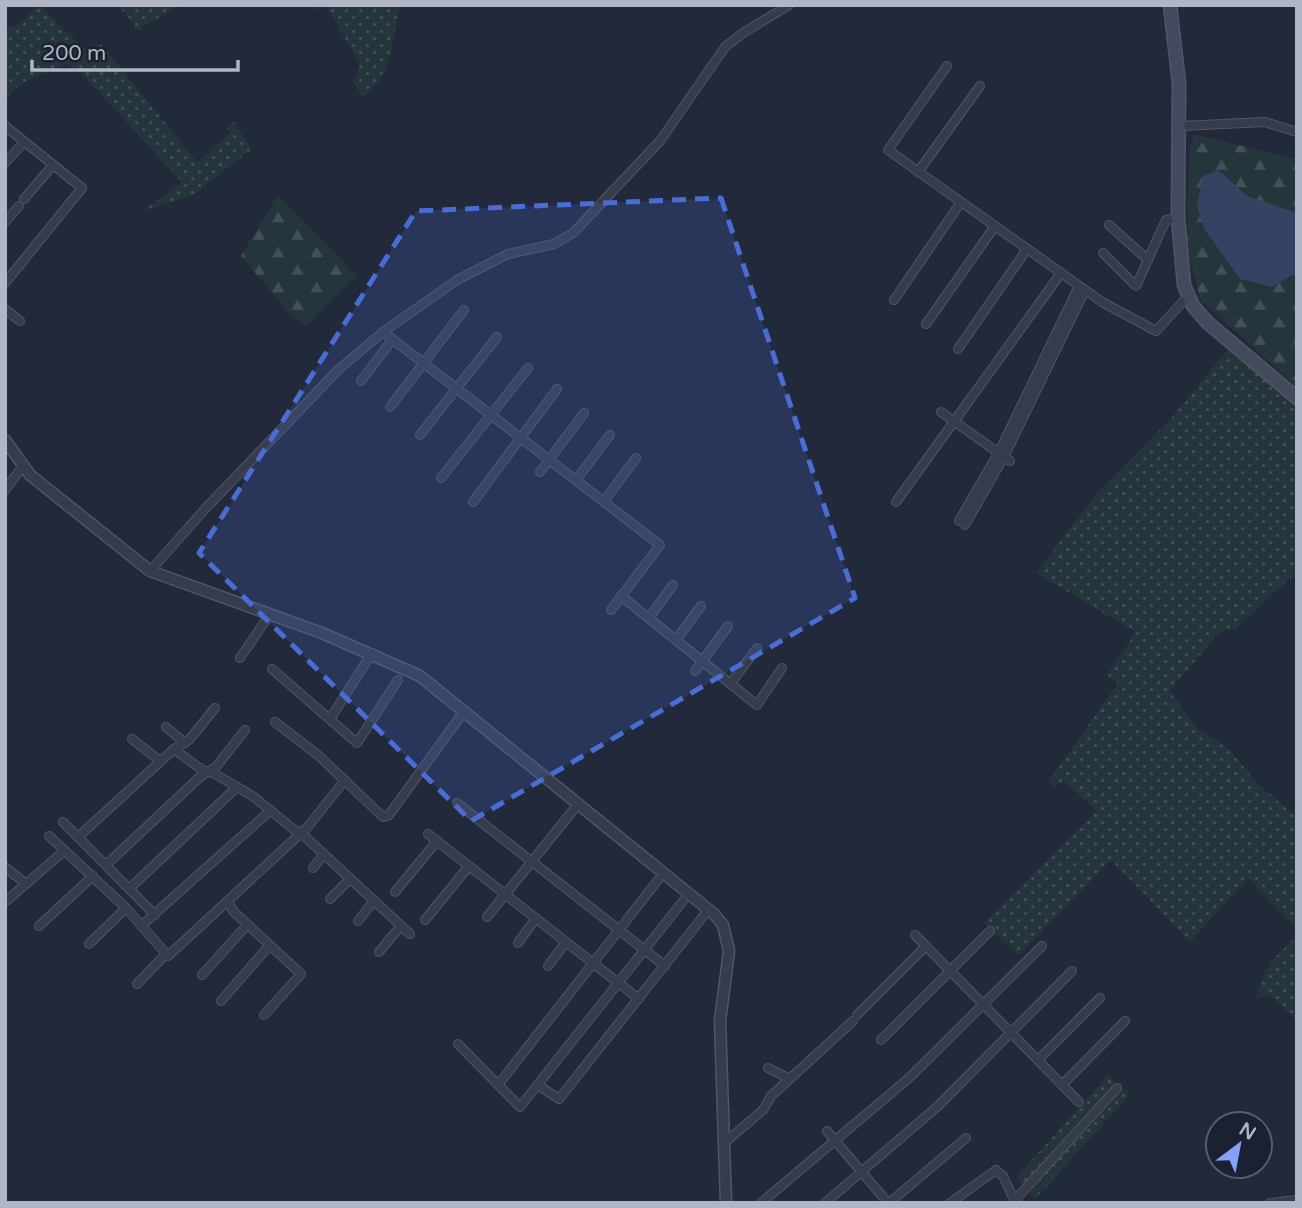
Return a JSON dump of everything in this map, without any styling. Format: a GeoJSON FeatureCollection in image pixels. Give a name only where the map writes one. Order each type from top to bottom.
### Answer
{"type":"FeatureCollection","features":[{"type":"Feature","properties":{"kind":"main road"},"geometry":{"type":"LineString","coordinates":[[1170,5],[1181,126],[1178,218],[1182,273],[1188,296],[1209,323],[1297,398]]}},
{"type":"Feature","properties":{"kind":"street"},"geometry":{"type":"LineString","coordinates":[[150,571],[205,509],[338,370],[383,332],[457,280],[508,254],[554,244],[573,233],[660,141],[725,47],[789,5]]}},
{"type":"Feature","properties":{"kind":"street"},"geometry":{"type":"LineString","coordinates":[[947,66],[888,150],[1082,288],[1156,331],[1188,296]]}},
{"type":"Feature","properties":{"kind":"street"},"geometry":{"type":"LineString","coordinates":[[918,172],[980,86]]}},
{"type":"Feature","properties":{"kind":"street"},"geometry":{"type":"LineString","coordinates":[[1181,126],[1219,125],[1228,121],[1265,122],[1297,132]]}},
{"type":"Feature","properties":{"kind":"street"},"geometry":{"type":"LineString","coordinates":[[5,127],[82,188],[5,284]]}},
{"type":"Feature","properties":{"kind":"street"},"geometry":{"type":"LineString","coordinates":[[5,163],[24,142]]}},
{"type":"Feature","properties":{"kind":"street"},"geometry":{"type":"LineString","coordinates":[[5,222],[53,165]]}},
{"type":"Feature","properties":{"kind":"street"},"geometry":{"type":"LineString","coordinates":[[894,300],[961,202]]}},
{"type":"Feature","properties":{"kind":"street"},"geometry":{"type":"LineString","coordinates":[[1103,253],[1136,286],[1166,220],[1178,218]]}},
{"type":"Feature","properties":{"kind":"street"},"geometry":{"type":"LineString","coordinates":[[1109,225],[1148,260]]}},
{"type":"Feature","properties":{"kind":"street"},"geometry":{"type":"LineString","coordinates":[[926,324],[995,226]]}},
{"type":"Feature","properties":{"kind":"street"},"geometry":{"type":"LineString","coordinates":[[958,349],[1027,249]]}},
{"type":"Feature","properties":{"kind":"street"},"geometry":{"type":"LineString","coordinates":[[896,502],[1061,272]]}},
{"type":"Feature","properties":{"kind":"street"},"geometry":{"type":"LineString","coordinates":[[962,523],[1004,457],[1082,288]]}},
{"type":"Feature","properties":{"kind":"street"},"geometry":{"type":"LineString","coordinates":[[5,309],[20,321]]}},
{"type":"Feature","properties":{"kind":"street"},"geometry":{"type":"LineString","coordinates":[[390,407],[464,310]]}},
{"type":"Feature","properties":{"kind":"street"},"geometry":{"type":"LineString","coordinates":[[383,332],[660,545],[611,610]]}},
{"type":"Feature","properties":{"kind":"street"},"geometry":{"type":"LineString","coordinates":[[420,435],[497,337]]}},
{"type":"Feature","properties":{"kind":"street"},"geometry":{"type":"LineString","coordinates":[[361,381],[392,340]]}},
{"type":"Feature","properties":{"kind":"street"},"geometry":{"type":"LineString","coordinates":[[440,478],[528,368]]}},
{"type":"Feature","properties":{"kind":"street"},"geometry":{"type":"LineString","coordinates":[[473,502],[557,390]]}},
{"type":"Feature","properties":{"kind":"street"},"geometry":{"type":"LineString","coordinates":[[941,412],[1004,457]]}},
{"type":"Feature","properties":{"kind":"street"},"geometry":{"type":"LineString","coordinates":[[540,472],[583,413]]}},
{"type":"Feature","properties":{"kind":"street"},"geometry":{"type":"LineString","coordinates":[[576,480],[610,435]]}},
{"type":"Feature","properties":{"kind":"street"},"geometry":{"type":"LineString","coordinates":[[5,440],[22,467],[150,571],[372,653],[420,676],[709,909],[723,925],[729,951],[720,1021],[726,1203]]}},
{"type":"Feature","properties":{"kind":"street"},"geometry":{"type":"LineString","coordinates":[[604,501],[636,458]]}},
{"type":"Feature","properties":{"kind":"street"},"geometry":{"type":"LineString","coordinates":[[5,490],[22,467]]}},
{"type":"Feature","properties":{"kind":"street"},"geometry":{"type":"LineString","coordinates":[[649,618],[673,586]]}},
{"type":"Feature","properties":{"kind":"street"},"geometry":{"type":"LineString","coordinates":[[621,596],[757,705],[782,668]]}},
{"type":"Feature","properties":{"kind":"street"},"geometry":{"type":"LineString","coordinates":[[676,639],[701,606]]}},
{"type":"Feature","properties":{"kind":"street"},"geometry":{"type":"LineString","coordinates":[[240,658],[270,614]]}},
{"type":"Feature","properties":{"kind":"street"},"geometry":{"type":"LineString","coordinates":[[695,671],[728,626]]}},
{"type":"Feature","properties":{"kind":"street"},"geometry":{"type":"LineString","coordinates":[[731,683],[757,648]]}},
{"type":"Feature","properties":{"kind":"street"},"geometry":{"type":"LineString","coordinates":[[330,719],[372,653]]}},
{"type":"Feature","properties":{"kind":"street"},"geometry":{"type":"LineString","coordinates":[[272,668],[357,744],[398,680]]}},
{"type":"Feature","properties":{"kind":"street"},"geometry":{"type":"LineString","coordinates":[[78,837],[160,761],[185,743],[215,708]]}},
{"type":"Feature","properties":{"kind":"street"},"geometry":{"type":"LineString","coordinates":[[275,722],[345,780],[379,816],[386,816],[465,710]]}},
{"type":"Feature","properties":{"kind":"street"},"geometry":{"type":"LineString","coordinates":[[166,727],[185,743]]}},
{"type":"Feature","properties":{"kind":"street"},"geometry":{"type":"LineString","coordinates":[[106,865],[216,767],[245,730]]}},
{"type":"Feature","properties":{"kind":"street"},"geometry":{"type":"LineString","coordinates":[[132,739],[160,761]]}},
{"type":"Feature","properties":{"kind":"street"},"geometry":{"type":"LineString","coordinates":[[174,749],[208,772],[237,787],[271,810],[293,830],[301,833],[410,934]]}},
{"type":"Feature","properties":{"kind":"street"},"geometry":{"type":"LineString","coordinates":[[137,984],[166,954],[301,833],[345,780]]}},
{"type":"Feature","properties":{"kind":"street"},"geometry":{"type":"LineString","coordinates":[[129,889],[237,787]]}},
{"type":"Feature","properties":{"kind":"street"},"geometry":{"type":"LineString","coordinates":[[457,803],[665,966]]}},
{"type":"Feature","properties":{"kind":"street"},"geometry":{"type":"LineString","coordinates":[[487,917],[579,803]]}},
{"type":"Feature","properties":{"kind":"street"},"geometry":{"type":"LineString","coordinates":[[141,926],[271,810]]}},
{"type":"Feature","properties":{"kind":"street"},"geometry":{"type":"LineString","coordinates":[[63,822],[155,915]]}},
{"type":"Feature","properties":{"kind":"street"},"geometry":{"type":"LineString","coordinates":[[428,834],[639,999]]}},
{"type":"Feature","properties":{"kind":"street"},"geometry":{"type":"LineString","coordinates":[[49,836],[126,908],[166,954]]}},
{"type":"Feature","properties":{"kind":"street"},"geometry":{"type":"LineString","coordinates":[[396,892],[437,841]]}},
{"type":"Feature","properties":{"kind":"street"},"geometry":{"type":"LineString","coordinates":[[5,902],[64,851]]}},
{"type":"Feature","properties":{"kind":"street"},"geometry":{"type":"LineString","coordinates":[[313,868],[324,855]]}},
{"type":"Feature","properties":{"kind":"street"},"geometry":{"type":"LineString","coordinates":[[425,920],[469,866]]}},
{"type":"Feature","properties":{"kind":"street"},"geometry":{"type":"LineString","coordinates":[[5,867],[26,884]]}},
{"type":"Feature","properties":{"kind":"street"},"geometry":{"type":"LineString","coordinates":[[39,926],[93,876]]}},
{"type":"Feature","properties":{"kind":"street"},"geometry":{"type":"LineString","coordinates":[[330,899],[350,880]]}},
{"type":"Feature","properties":{"kind":"street"},"geometry":{"type":"LineString","coordinates":[[498,1085],[658,880]]}},
{"type":"Feature","properties":{"kind":"street"},"geometry":{"type":"LineString","coordinates":[[228,901],[233,911],[301,974],[264,1015]]}},
{"type":"Feature","properties":{"kind":"street"},"geometry":{"type":"LineString","coordinates":[[358,921],[373,901]]}},
{"type":"Feature","properties":{"kind":"street"},"geometry":{"type":"LineString","coordinates":[[458,1044],[520,1107],[683,901]]}},
{"type":"Feature","properties":{"kind":"street"},"geometry":{"type":"LineString","coordinates":[[89,944],[126,908]]}},
{"type":"Feature","properties":{"kind":"street"},"geometry":{"type":"LineString","coordinates":[[538,1085],[559,1099],[709,909]]}},
{"type":"Feature","properties":{"kind":"street"},"geometry":{"type":"LineString","coordinates":[[517,943],[536,918]]}},
{"type":"Feature","properties":{"kind":"street"},"geometry":{"type":"LineString","coordinates":[[202,975],[247,925]]}},
{"type":"Feature","properties":{"kind":"street"},"geometry":{"type":"LineString","coordinates":[[379,951],[400,927]]}},
{"type":"Feature","properties":{"kind":"street"},"geometry":{"type":"LineString","coordinates":[[881,1040],[990,931]]}},
{"type":"Feature","properties":{"kind":"street"},"geometry":{"type":"LineString","coordinates":[[915,935],[1079,1102]]}},
{"type":"Feature","properties":{"kind":"street"},"geometry":{"type":"LineString","coordinates":[[548,966],[566,942]]}},
{"type":"Feature","properties":{"kind":"street"},"geometry":{"type":"LineString","coordinates":[[221,1001],[269,946]]}},
{"type":"Feature","properties":{"kind":"street"},"geometry":{"type":"LineString","coordinates":[[723,1144],[763,1110],[771,1096],[855,1018],[926,946]]}},
{"type":"Feature","properties":{"kind":"street"},"geometry":{"type":"LineString","coordinates":[[761,1203],[909,1078],[1042,946]]}},
{"type":"Feature","properties":{"kind":"street"},"geometry":{"type":"LineString","coordinates":[[825,1203],[937,1107],[1072,971]]}},
{"type":"Feature","properties":{"kind":"street"},"geometry":{"type":"LineString","coordinates":[[1038,1060],[1100,998]]}},
{"type":"Feature","properties":{"kind":"street"},"geometry":{"type":"LineString","coordinates":[[1062,1085],[1125,1021]]}},
{"type":"Feature","properties":{"kind":"street"},"geometry":{"type":"LineString","coordinates":[[768,1068],[790,1079]]}},
{"type":"Feature","properties":{"kind":"street"},"geometry":{"type":"LineString","coordinates":[[950,1203],[996,1170],[1003,1176],[1015,1201],[1117,1088]]}},
{"type":"Feature","properties":{"kind":"street"},"geometry":{"type":"LineString","coordinates":[[827,1131],[889,1203],[966,1138]]}},
{"type":"Feature","properties":{"kind":"street"},"geometry":{"type":"LineString","coordinates":[[1270,1203],[1297,1200]]}},
{"type":"Feature","properties":{"kind":"highlighted area"},"geometry":{"type":"Polygon","coordinates":[[[721,198],[855,598],[471,821],[199,553],[416,211],[721,198]]]}},
{"type":"Feature","properties":{"kind":"green space"},"geometry":{"type":"Polygon","coordinates":[[[39,5],[85,49],[101,44],[197,162],[230,133],[227,127],[234,122],[252,149],[193,195],[143,211],[182,182],[79,71],[65,64],[40,74],[17,87],[5,101],[5,29],[21,23],[39,5]]]}},
{"type":"Feature","properties":{"kind":"green space"},"geometry":{"type":"Polygon","coordinates":[[[117,5],[181,5],[141,30],[135,30],[134,23],[117,5]]]}},
{"type":"Feature","properties":{"kind":"green space"},"geometry":{"type":"Polygon","coordinates":[[[317,5],[400,5],[386,67],[381,78],[363,97],[353,82],[360,64],[326,6],[319,10],[317,5]]]}},
{"type":"Feature","properties":{"kind":"green space"},"geometry":{"type":"Polygon","coordinates":[[[1195,134],[1297,160],[1297,387],[1200,299],[1187,246],[1189,147],[1195,134]]]}},
{"type":"Feature","properties":{"kind":"green space"},"geometry":{"type":"Polygon","coordinates":[[[278,195],[357,276],[306,327],[288,312],[241,256],[278,195]]]}},
{"type":"Feature","properties":{"kind":"green space"},"geometry":{"type":"Polygon","coordinates":[[[1228,349],[1297,405],[1297,572],[1235,629],[1221,631],[1169,691],[1199,730],[1229,749],[1258,784],[1297,817],[1297,929],[1248,878],[1190,942],[1111,860],[1019,955],[984,923],[1097,811],[1064,781],[1055,787],[1048,782],[1118,683],[1107,675],[1136,632],[1036,573],[1094,497],[1169,421],[1228,349]]]}},
{"type":"Feature","properties":{"kind":"green space"},"geometry":{"type":"Polygon","coordinates":[[[1297,937],[1297,1021],[1269,994],[1256,999],[1270,965],[1297,937]]]}},
{"type":"Feature","properties":{"kind":"green space"},"geometry":{"type":"Polygon","coordinates":[[[1108,1075],[1130,1095],[1035,1199],[1016,1178],[1108,1075]]]}},
{"type":"Feature","properties":{"kind":"water"},"geometry":{"type":"Polygon","coordinates":[[[1218,170],[1247,196],[1297,213],[1297,272],[1272,287],[1240,279],[1205,230],[1197,206],[1203,176],[1218,170]]]}}]}
